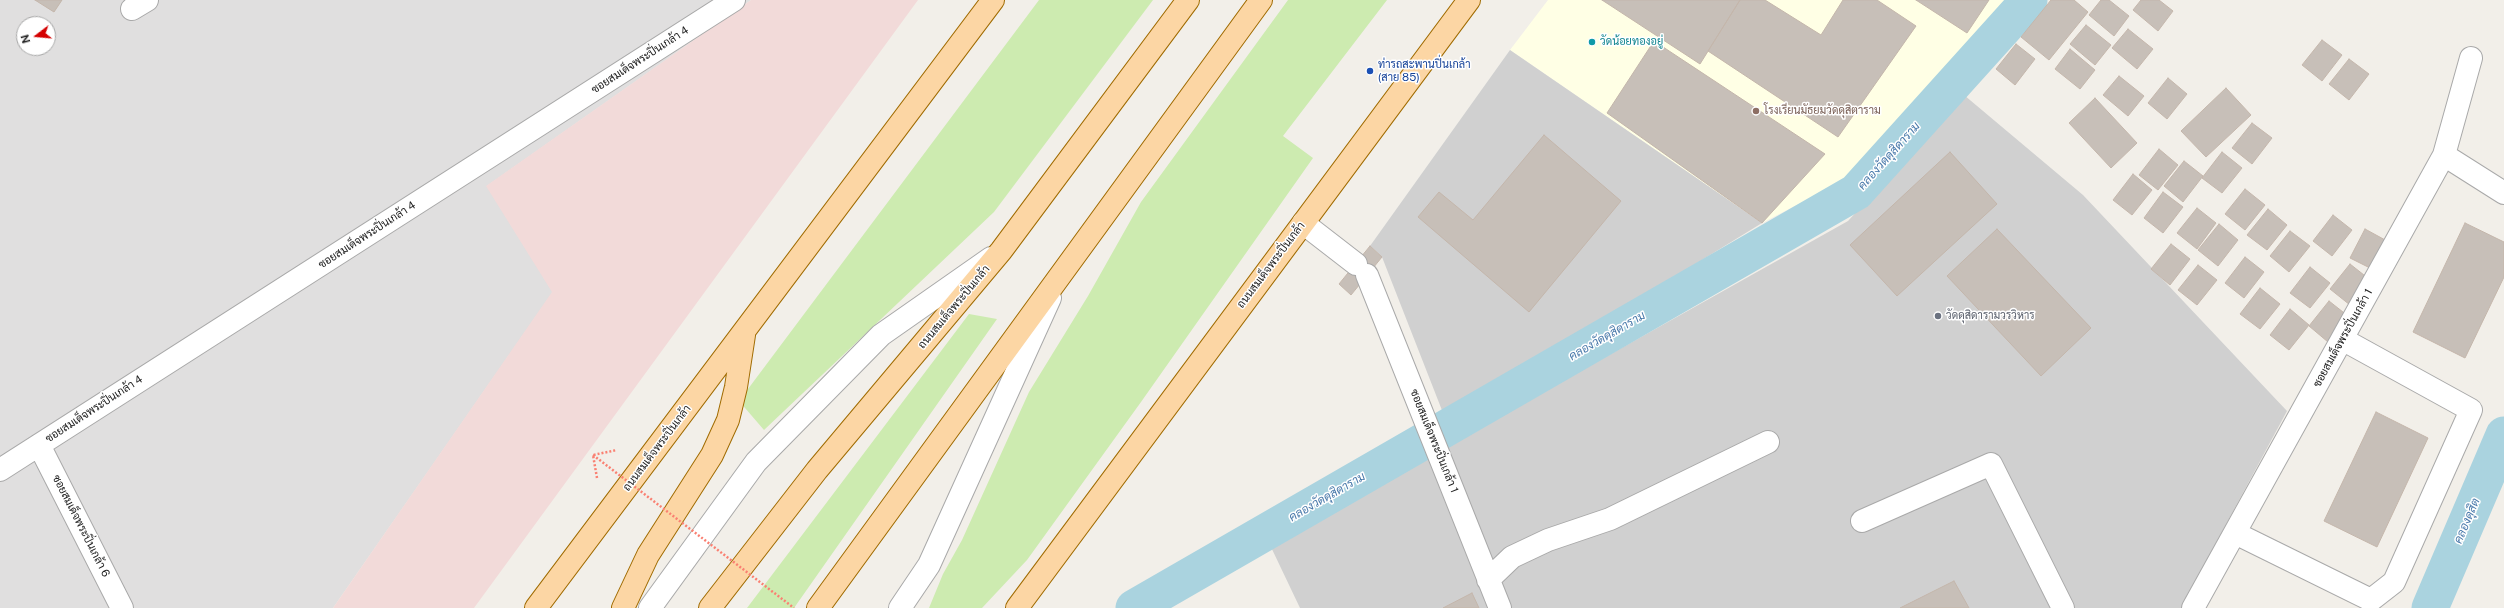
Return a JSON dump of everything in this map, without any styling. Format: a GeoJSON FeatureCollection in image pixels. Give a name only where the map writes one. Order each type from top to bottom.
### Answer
{"type":"FeatureCollection","features":[{"type":"Feature","properties":{"kind":"main road","name":"ถนนสมเด็จพระปิ่นเกล้า"},"geometry":{"type":"LineString","coordinates":[[536,608],[993,0]]}},
{"type":"Feature","properties":{"kind":"main road","name":"ถนนสมเด็จพระปิ่นเกล้า"},"geometry":{"type":"LineString","coordinates":[[710,608],[817,470],[1001,251],[1188,0]]}},
{"type":"Feature","properties":{"kind":"main road"},"geometry":{"type":"LineString","coordinates":[[818,608],[1064,267],[1261,0]]}},
{"type":"Feature","properties":{"kind":"main road","name":"ถนนสมเด็จพระปิ่นเกล้า"},"geometry":{"type":"LineString","coordinates":[[1017,608],[1470,0]]}},
{"type":"Feature","properties":{"kind":"main road"},"geometry":{"type":"LineString","coordinates":[[623,608],[648,555],[716,448],[728,420],[736,387],[744,331]]}},
{"type":"Feature","properties":{"kind":"street","name":"ซอยสมเด็จพระปิ่นเกล้า 4"},"geometry":{"type":"LineString","coordinates":[[0,470],[734,0]]}},
{"type":"Feature","properties":{"kind":"street","name":"ซอยสมเด็จพระปิ่นเกล้า 1"},"geometry":{"type":"LineString","coordinates":[[2194,608],[2444,155],[2471,58]]}},
{"type":"Feature","properties":{"kind":"street"},"geometry":{"type":"LineString","coordinates":[[2444,155],[2504,193]]}},
{"type":"Feature","properties":{"kind":"street","name":"ซอยสมเด็จพระปิ่นเกล้า 1"},"geometry":{"type":"LineString","coordinates":[[1303,223],[1361,270],[1426,421],[1500,608]]}},
{"type":"Feature","properties":{"kind":"street"},"geometry":{"type":"LineString","coordinates":[[650,608],[756,462],[881,335],[1001,251]]}},
{"type":"Feature","properties":{"kind":"street"},"geometry":{"type":"LineString","coordinates":[[908,608],[929,565],[1064,267]]}},
{"type":"Feature","properties":{"kind":"street"},"geometry":{"type":"LineString","coordinates":[[2235,533],[2371,600],[2394,582],[2470,410],[2342,339]]}},
{"type":"Feature","properties":{"kind":"street"},"geometry":{"type":"LineString","coordinates":[[1488,580],[1512,557],[1548,540],[1610,519],[1768,442]]}},
{"type":"Feature","properties":{"kind":"street","name":"ซอยสมเด็จพระปิ่นเกล้า 6"},"geometry":{"type":"LineString","coordinates":[[39,445],[122,608]]}},
{"type":"Feature","properties":{"kind":"street"},"geometry":{"type":"LineString","coordinates":[[1862,521],[1991,464],[2063,608]]}},
{"type":"Feature","properties":{"kind":"street"},"geometry":{"type":"LineString","coordinates":[[900,608],[929,565]]}},
{"type":"Feature","properties":{"kind":"path"},"geometry":{"type":"LineString","coordinates":[[593,455],[794,608]]}},
{"type":"Feature","properties":{"kind":"shaded area"},"geometry":{"type":"Polygon","coordinates":[[[0,0],[751,0],[487,186],[553,292],[333,608],[0,608],[0,0]]]}},
{"type":"Feature","properties":{"kind":"shaded area"},"geometry":{"type":"Polygon","coordinates":[[[751,0],[918,0],[474,608],[333,608],[552,292],[486,186],[751,0]]]}},
{"type":"Feature","properties":{"kind":"shaded area","name":"โรงเรียนมัธยมวัดดุสิตาราม"},"geometry":{"type":"Polygon","coordinates":[[[1548,0],[2009,0],[1860,172],[1762,223],[1510,50],[1548,0]]]}},
{"type":"Feature","properties":{"kind":"shaded area"},"geometry":{"type":"Polygon","coordinates":[[[1510,50],[1762,223],[1445,418],[1382,257],[1370,246],[1510,50]]]}},
{"type":"Feature","properties":{"kind":"shaded area","name":"วัดดุสิดารามวรวิหาร"},"geometry":{"type":"Polygon","coordinates":[[[1964,95],[2083,195],[2287,411],[2181,608],[1300,608],[1270,545],[1848,221],[1964,95]]]}},
{"type":"Feature","properties":{"kind":"green space"},"geometry":{"type":"Polygon","coordinates":[[[1039,0],[1153,0],[994,212],[764,430],[739,401],[1039,0]]]}},
{"type":"Feature","properties":{"kind":"green space"},"geometry":{"type":"Polygon","coordinates":[[[1288,0],[1387,0],[1283,136],[1313,158],[1141,402],[1027,560],[982,608],[929,608],[943,574],[962,540],[1029,392],[1088,296],[1141,202],[1288,0]]]}},
{"type":"Feature","properties":{"kind":"green space"},"geometry":{"type":"Polygon","coordinates":[[[969,314],[997,319],[794,608],[747,608],[969,314]]]}},
{"type":"Feature","properties":{"kind":"building"},"geometry":{"type":"Polygon","coordinates":[[[35,0],[62,0],[54,12],[35,0]]]}},
{"type":"Feature","properties":{"kind":"building"},"geometry":{"type":"Polygon","coordinates":[[[1602,0],[1740,0],[1700,64],[1602,0]]]}},
{"type":"Feature","properties":{"kind":"building"},"geometry":{"type":"Polygon","coordinates":[[[1740,0],[1765,0],[1821,35],[1843,0],[1877,0],[1916,26],[1838,137],[1708,51],[1740,0]]]}},
{"type":"Feature","properties":{"kind":"building"},"geometry":{"type":"Polygon","coordinates":[[[1916,0],[1989,0],[1967,33],[1916,0]]]}},
{"type":"Feature","properties":{"kind":"building"},"geometry":{"type":"Polygon","coordinates":[[[2051,0],[2074,0],[2088,12],[2049,60],[2021,37],[2051,0]]]}},
{"type":"Feature","properties":{"kind":"building"},"geometry":{"type":"Polygon","coordinates":[[[2101,0],[2109,0],[2129,16],[2114,36],[2089,15],[2101,0]]]}},
{"type":"Feature","properties":{"kind":"building"},"geometry":{"type":"Polygon","coordinates":[[[2141,0],[2159,0],[2173,11],[2158,31],[2133,10],[2141,0]]]}},
{"type":"Feature","properties":{"kind":"building"},"geometry":{"type":"Polygon","coordinates":[[[2086,25],[2111,45],[2095,65],[2070,44],[2086,25]]]}},
{"type":"Feature","properties":{"kind":"building"},"geometry":{"type":"Polygon","coordinates":[[[2128,29],[2153,49],[2137,69],[2112,48],[2128,29]]]}},
{"type":"Feature","properties":{"kind":"building"},"geometry":{"type":"Polygon","coordinates":[[[2322,40],[2342,55],[2322,81],[2302,65],[2322,40]]]}},
{"type":"Feature","properties":{"kind":"building"},"geometry":{"type":"Polygon","coordinates":[[[1654,41],[1825,154],[1762,223],[1607,113],[1654,41]]]}},
{"type":"Feature","properties":{"kind":"building"},"geometry":{"type":"Polygon","coordinates":[[[2016,44],[2035,59],[2015,85],[1996,69],[2016,44]]]}},
{"type":"Feature","properties":{"kind":"building"},"geometry":{"type":"Polygon","coordinates":[[[2070,49],[2095,70],[2080,89],[2055,69],[2070,49]]]}},
{"type":"Feature","properties":{"kind":"building"},"geometry":{"type":"Polygon","coordinates":[[[2349,59],[2369,74],[2349,100],[2329,84],[2349,59]]]}},
{"type":"Feature","properties":{"kind":"building"},"geometry":{"type":"Polygon","coordinates":[[[2119,76],[2144,96],[2128,116],[2103,95],[2119,76]]]}},
{"type":"Feature","properties":{"kind":"building"},"geometry":{"type":"Polygon","coordinates":[[[2168,78],[2187,94],[2167,119],[2148,103],[2168,78]]]}},
{"type":"Feature","properties":{"kind":"building"},"geometry":{"type":"Polygon","coordinates":[[[2226,88],[2251,115],[2206,157],[2181,131],[2226,88]]]}},
{"type":"Feature","properties":{"kind":"building"},"geometry":{"type":"Polygon","coordinates":[[[2095,98],[2137,143],[2111,168],[2069,123],[2095,98]]]}},
{"type":"Feature","properties":{"kind":"building"},"geometry":{"type":"Polygon","coordinates":[[[2252,123],[2272,138],[2252,164],[2232,148],[2252,123]]]}},
{"type":"Feature","properties":{"kind":"building"},"geometry":{"type":"Polygon","coordinates":[[[1544,135],[1621,201],[1529,312],[1418,217],[1439,192],[1473,220],[1544,135]]]}},
{"type":"Feature","properties":{"kind":"building"},"geometry":{"type":"Polygon","coordinates":[[[2159,149],[2178,165],[2158,190],[2139,175],[2159,149]]]}},
{"type":"Feature","properties":{"kind":"building"},"geometry":{"type":"Polygon","coordinates":[[[1950,152],[1997,204],[1897,296],[1850,245],[1950,152]]]}},
{"type":"Feature","properties":{"kind":"building"},"geometry":{"type":"Polygon","coordinates":[[[2222,152],[2242,168],[2222,193],[2202,178],[2222,152]]]}},
{"type":"Feature","properties":{"kind":"building"},"geometry":{"type":"Polygon","coordinates":[[[2184,161],[2203,176],[2183,202],[2164,186],[2184,161]]]}},
{"type":"Feature","properties":{"kind":"building"},"geometry":{"type":"Polygon","coordinates":[[[2133,174],[2152,190],[2132,215],[2113,200],[2133,174]]]}},
{"type":"Feature","properties":{"kind":"building"},"geometry":{"type":"Polygon","coordinates":[[[2245,189],[2265,205],[2245,230],[2225,214],[2245,189]]]}},
{"type":"Feature","properties":{"kind":"building"},"geometry":{"type":"Polygon","coordinates":[[[2163,192],[2183,207],[2163,233],[2144,218],[2163,192]]]}},
{"type":"Feature","properties":{"kind":"building"},"geometry":{"type":"Polygon","coordinates":[[[2197,208],[2216,223],[2197,249],[2177,233],[2197,208]]]}},
{"type":"Feature","properties":{"kind":"building"},"geometry":{"type":"Polygon","coordinates":[[[2268,209],[2287,225],[2267,250],[2247,235],[2268,209]]]}},
{"type":"Feature","properties":{"kind":"building"},"geometry":{"type":"Polygon","coordinates":[[[2333,215],[2352,230],[2332,256],[2313,241],[2333,215]]]}},
{"type":"Feature","properties":{"kind":"building"},"geometry":{"type":"Polygon","coordinates":[[[2465,223],[2504,242],[2504,277],[2465,358],[2413,332],[2465,223]]]}},
{"type":"Feature","properties":{"kind":"building"},"geometry":{"type":"Polygon","coordinates":[[[2219,224],[2238,240],[2218,266],[2198,250],[2219,224]]]}},
{"type":"Feature","properties":{"kind":"building"},"geometry":{"type":"Polygon","coordinates":[[[1997,229],[2091,328],[2041,376],[1947,276],[1997,229]]]}},
{"type":"Feature","properties":{"kind":"building"},"geometry":{"type":"Polygon","coordinates":[[[2365,229],[2387,241],[2372,269],[2350,258],[2365,229]]]}},
{"type":"Feature","properties":{"kind":"building"},"geometry":{"type":"Polygon","coordinates":[[[2290,231],[2310,246],[2289,272],[2270,256],[2290,231]]]}},
{"type":"Feature","properties":{"kind":"building"},"geometry":{"type":"Polygon","coordinates":[[[2171,244],[2190,259],[2170,285],[2151,269],[2171,244]]]}},
{"type":"Feature","properties":{"kind":"building"},"geometry":{"type":"Polygon","coordinates":[[[1370,246],[1382,257],[1351,295],[1339,284],[1370,246]]]}},
{"type":"Feature","properties":{"kind":"building"},"geometry":{"type":"Polygon","coordinates":[[[2245,257],[2264,272],[2244,298],[2225,283],[2245,257]]]}},
{"type":"Feature","properties":{"kind":"building"},"geometry":{"type":"Polygon","coordinates":[[[2350,264],[2369,279],[2350,305],[2330,289],[2350,264]]]}},
{"type":"Feature","properties":{"kind":"building"},"geometry":{"type":"Polygon","coordinates":[[[2198,265],[2217,280],[2197,305],[2178,290],[2198,265]]]}},
{"type":"Feature","properties":{"kind":"building"},"geometry":{"type":"Polygon","coordinates":[[[2310,267],[2330,283],[2310,308],[2290,293],[2310,267]]]}},
{"type":"Feature","properties":{"kind":"building"},"geometry":{"type":"Polygon","coordinates":[[[2260,288],[2280,304],[2260,329],[2240,314],[2260,288]]]}},
{"type":"Feature","properties":{"kind":"building"},"geometry":{"type":"Polygon","coordinates":[[[2329,301],[2348,316],[2328,342],[2309,326],[2329,301]]]}},
{"type":"Feature","properties":{"kind":"building"},"geometry":{"type":"Polygon","coordinates":[[[2290,309],[2309,325],[2289,350],[2270,335],[2290,309]]]}},
{"type":"Feature","properties":{"kind":"building"},"geometry":{"type":"Polygon","coordinates":[[[2376,412],[2428,438],[2377,547],[2324,521],[2376,412]]]}},
{"type":"Feature","properties":{"kind":"building"},"geometry":{"type":"Polygon","coordinates":[[[1954,581],[1969,608],[1900,608],[1954,581]]]}},
{"type":"Feature","properties":{"kind":"building"},"geometry":{"type":"Polygon","coordinates":[[[1472,593],[1479,608],[1443,608],[1472,593]]]}},
{"type":"Feature","properties":{"kind":"waterway","name":"คลองวัดดุสิดาราม"},"geometry":{"type":"LineString","coordinates":[[1134,608],[1856,192],[2029,0]]}},
{"type":"Feature","properties":{"kind":"waterway","name":"คลองดุสิต"},"geometry":{"type":"LineString","coordinates":[[2430,608],[2504,435]]}},
{"type":"Feature","properties":{"kind":"place","name":"วัดน้อยทองอยู่"},"geometry":{"type":"Point","coordinates":[1592,42]}},
{"type":"Feature","properties":{"kind":"place","name":"ท่ารถสะพานปิ่นเกล้า (สาย 85)"},"geometry":{"type":"Point","coordinates":[1370,71]}},
{"type":"Feature","properties":{"kind":"place","name":"โรงเรียนมัธยมวัดดุสิตาราม"},"geometry":{"type":"Point","coordinates":[1756,111]}},
{"type":"Feature","properties":{"kind":"place","name":"วัดดุสิดารามวรวิหาร"},"geometry":{"type":"Point","coordinates":[1938,316]}}]}
